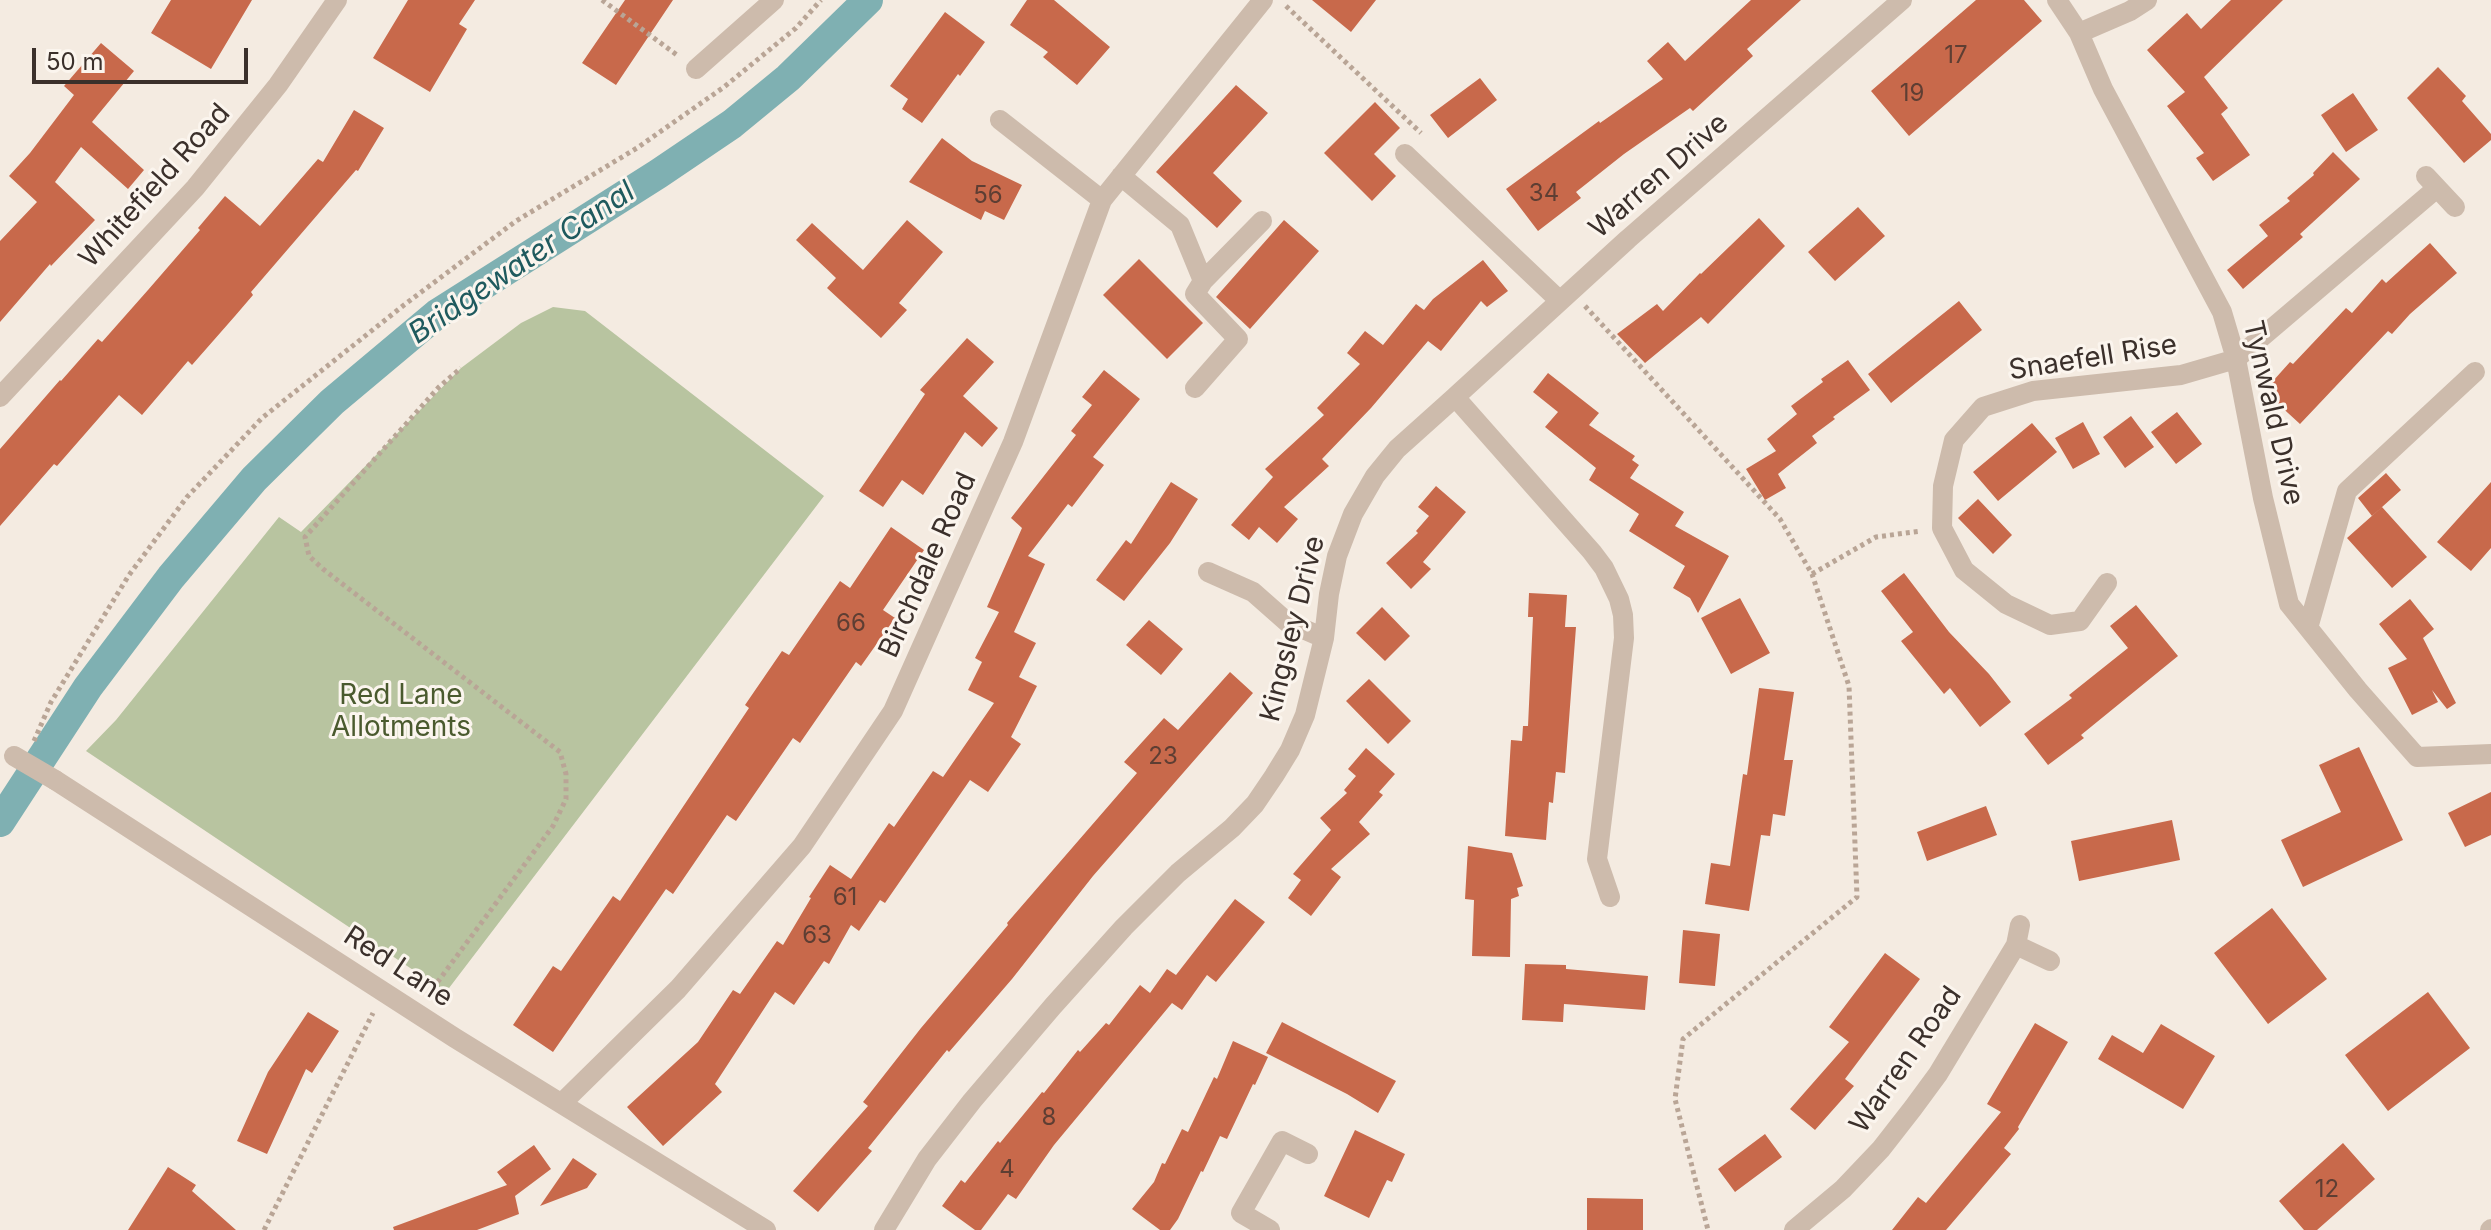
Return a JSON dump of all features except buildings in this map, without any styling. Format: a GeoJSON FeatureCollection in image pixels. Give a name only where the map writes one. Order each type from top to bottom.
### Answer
{"type":"FeatureCollection","features":[{"type":"Feature","properties":{"kind":"street","name":"Whitefield Road"},"geometry":{"type":"LineString","coordinates":[[0,397],[195,188],[278,85],[337,0]]}},
{"type":"Feature","properties":{"kind":"street"},"geometry":{"type":"LineString","coordinates":[[696,69],[774,0]]}},
{"type":"Feature","properties":{"kind":"street","name":"Birchdale Road"},"geometry":{"type":"LineString","coordinates":[[562,1103],[678,989],[802,846],[893,711],[1013,442],[1102,200],[1263,0]]}},
{"type":"Feature","properties":{"kind":"street","name":"Warren Drive"},"geometry":{"type":"LineString","coordinates":[[1455,397],[1902,0]]}},
{"type":"Feature","properties":{"kind":"street","name":"Tynwald Drive"},"geometry":{"type":"LineString","coordinates":[[2057,0],[2079,33],[2103,89],[2222,312],[2236,359],[2263,498],[2289,604],[2417,757],[2491,754]]}},
{"type":"Feature","properties":{"kind":"street"},"geometry":{"type":"LineString","coordinates":[[2079,33],[2130,11],[2147,0]]}},
{"type":"Feature","properties":{"kind":"street"},"geometry":{"type":"LineString","coordinates":[[1000,120],[1102,200]]}},
{"type":"Feature","properties":{"kind":"street"},"geometry":{"type":"LineString","coordinates":[[1405,154],[1566,296]]}},
{"type":"Feature","properties":{"kind":"street"},"geometry":{"type":"LineString","coordinates":[[1121,176],[1180,225],[1203,281]]}},
{"type":"Feature","properties":{"kind":"street"},"geometry":{"type":"LineString","coordinates":[[2236,359],[2432,182],[2455,207]]}},
{"type":"Feature","properties":{"kind":"street"},"geometry":{"type":"LineString","coordinates":[[1195,388],[1238,339],[1195,294],[1203,281],[1262,221]]}},
{"type":"Feature","properties":{"kind":"street","name":"Snaefell Rise"},"geometry":{"type":"LineString","coordinates":[[2107,583],[2080,621],[2050,625],[2006,604],[1964,570],[1942,528],[1943,486],[1954,440],[1983,407],[2033,391],[2181,375],[2236,359]]}},
{"type":"Feature","properties":{"kind":"street"},"geometry":{"type":"LineString","coordinates":[[2308,628],[2347,491],[2475,372]]}},
{"type":"Feature","properties":{"kind":"street"},"geometry":{"type":"LineString","coordinates":[[1455,397],[1592,552],[1604,568],[1619,599],[1624,638],[1597,859],[1610,897]]}},
{"type":"Feature","properties":{"kind":"street","name":"Kingsley Drive"},"geometry":{"type":"LineString","coordinates":[[884,1230],[927,1159],[1053,1006],[1178,873],[1232,828],[1255,804],[1290,750],[1305,715],[1324,638],[1337,556],[1353,514],[1375,476],[1397,449],[1455,397]]}},
{"type":"Feature","properties":{"kind":"street"},"geometry":{"type":"LineString","coordinates":[[1208,572],[1253,592],[1287,622],[1324,638]]}},
{"type":"Feature","properties":{"kind":"street","name":"Red Lane"},"geometry":{"type":"LineString","coordinates":[[14,752],[416,1012],[766,1230]]}},
{"type":"Feature","properties":{"kind":"street","name":"Warren Road"},"geometry":{"type":"LineString","coordinates":[[1794,1230],[1843,1189],[1881,1149],[1913,1108],[1938,1074],[2018,935],[2050,961]]}},
{"type":"Feature","properties":{"kind":"street"},"geometry":{"type":"LineString","coordinates":[[1270,1230],[1241,1213],[1282,1141],[1308,1154]]}},
{"type":"Feature","properties":{"kind":"path"},"geometry":{"type":"LineString","coordinates":[[602,0],[696,69]]}},
{"type":"Feature","properties":{"kind":"path"},"geometry":{"type":"LineString","coordinates":[[14,752],[51,702],[129,575],[187,497],[262,418],[516,221],[637,148],[724,87],[796,28],[821,0]]}},
{"type":"Feature","properties":{"kind":"path"},"geometry":{"type":"LineString","coordinates":[[1279,0],[1424,136]]}},
{"type":"Feature","properties":{"kind":"path"},"geometry":{"type":"LineString","coordinates":[[1566,296],[1780,519],[1812,574],[1849,686],[1857,897],[1683,1039],[1675,1099],[1708,1230]]}},
{"type":"Feature","properties":{"kind":"path"},"geometry":{"type":"LineString","coordinates":[[416,1012],[553,826],[566,799],[566,774],[560,752],[323,569],[309,556],[305,537],[439,387],[461,368]]}},
{"type":"Feature","properties":{"kind":"path"},"geometry":{"type":"LineString","coordinates":[[1812,574],[1876,537],[1942,528]]}},
{"type":"Feature","properties":{"kind":"path"},"geometry":{"type":"LineString","coordinates":[[264,1230],[385,991]]}},
{"type":"Feature","properties":{"kind":"green space","name":"Red Lane Allotments"},"geometry":{"type":"Polygon","coordinates":[[[553,307],[585,311],[824,496],[446,992],[86,751],[116,720],[279,517],[301,532],[461,368],[521,323],[553,307]]]}},
{"type":"Feature","properties":{"kind":"waterway","name":"Bridgewater Canal"},"geometry":{"type":"LineString","coordinates":[[0,822],[88,687],[171,577],[254,479],[332,402],[437,314],[732,124],[788,78],[868,0]]}}]}
